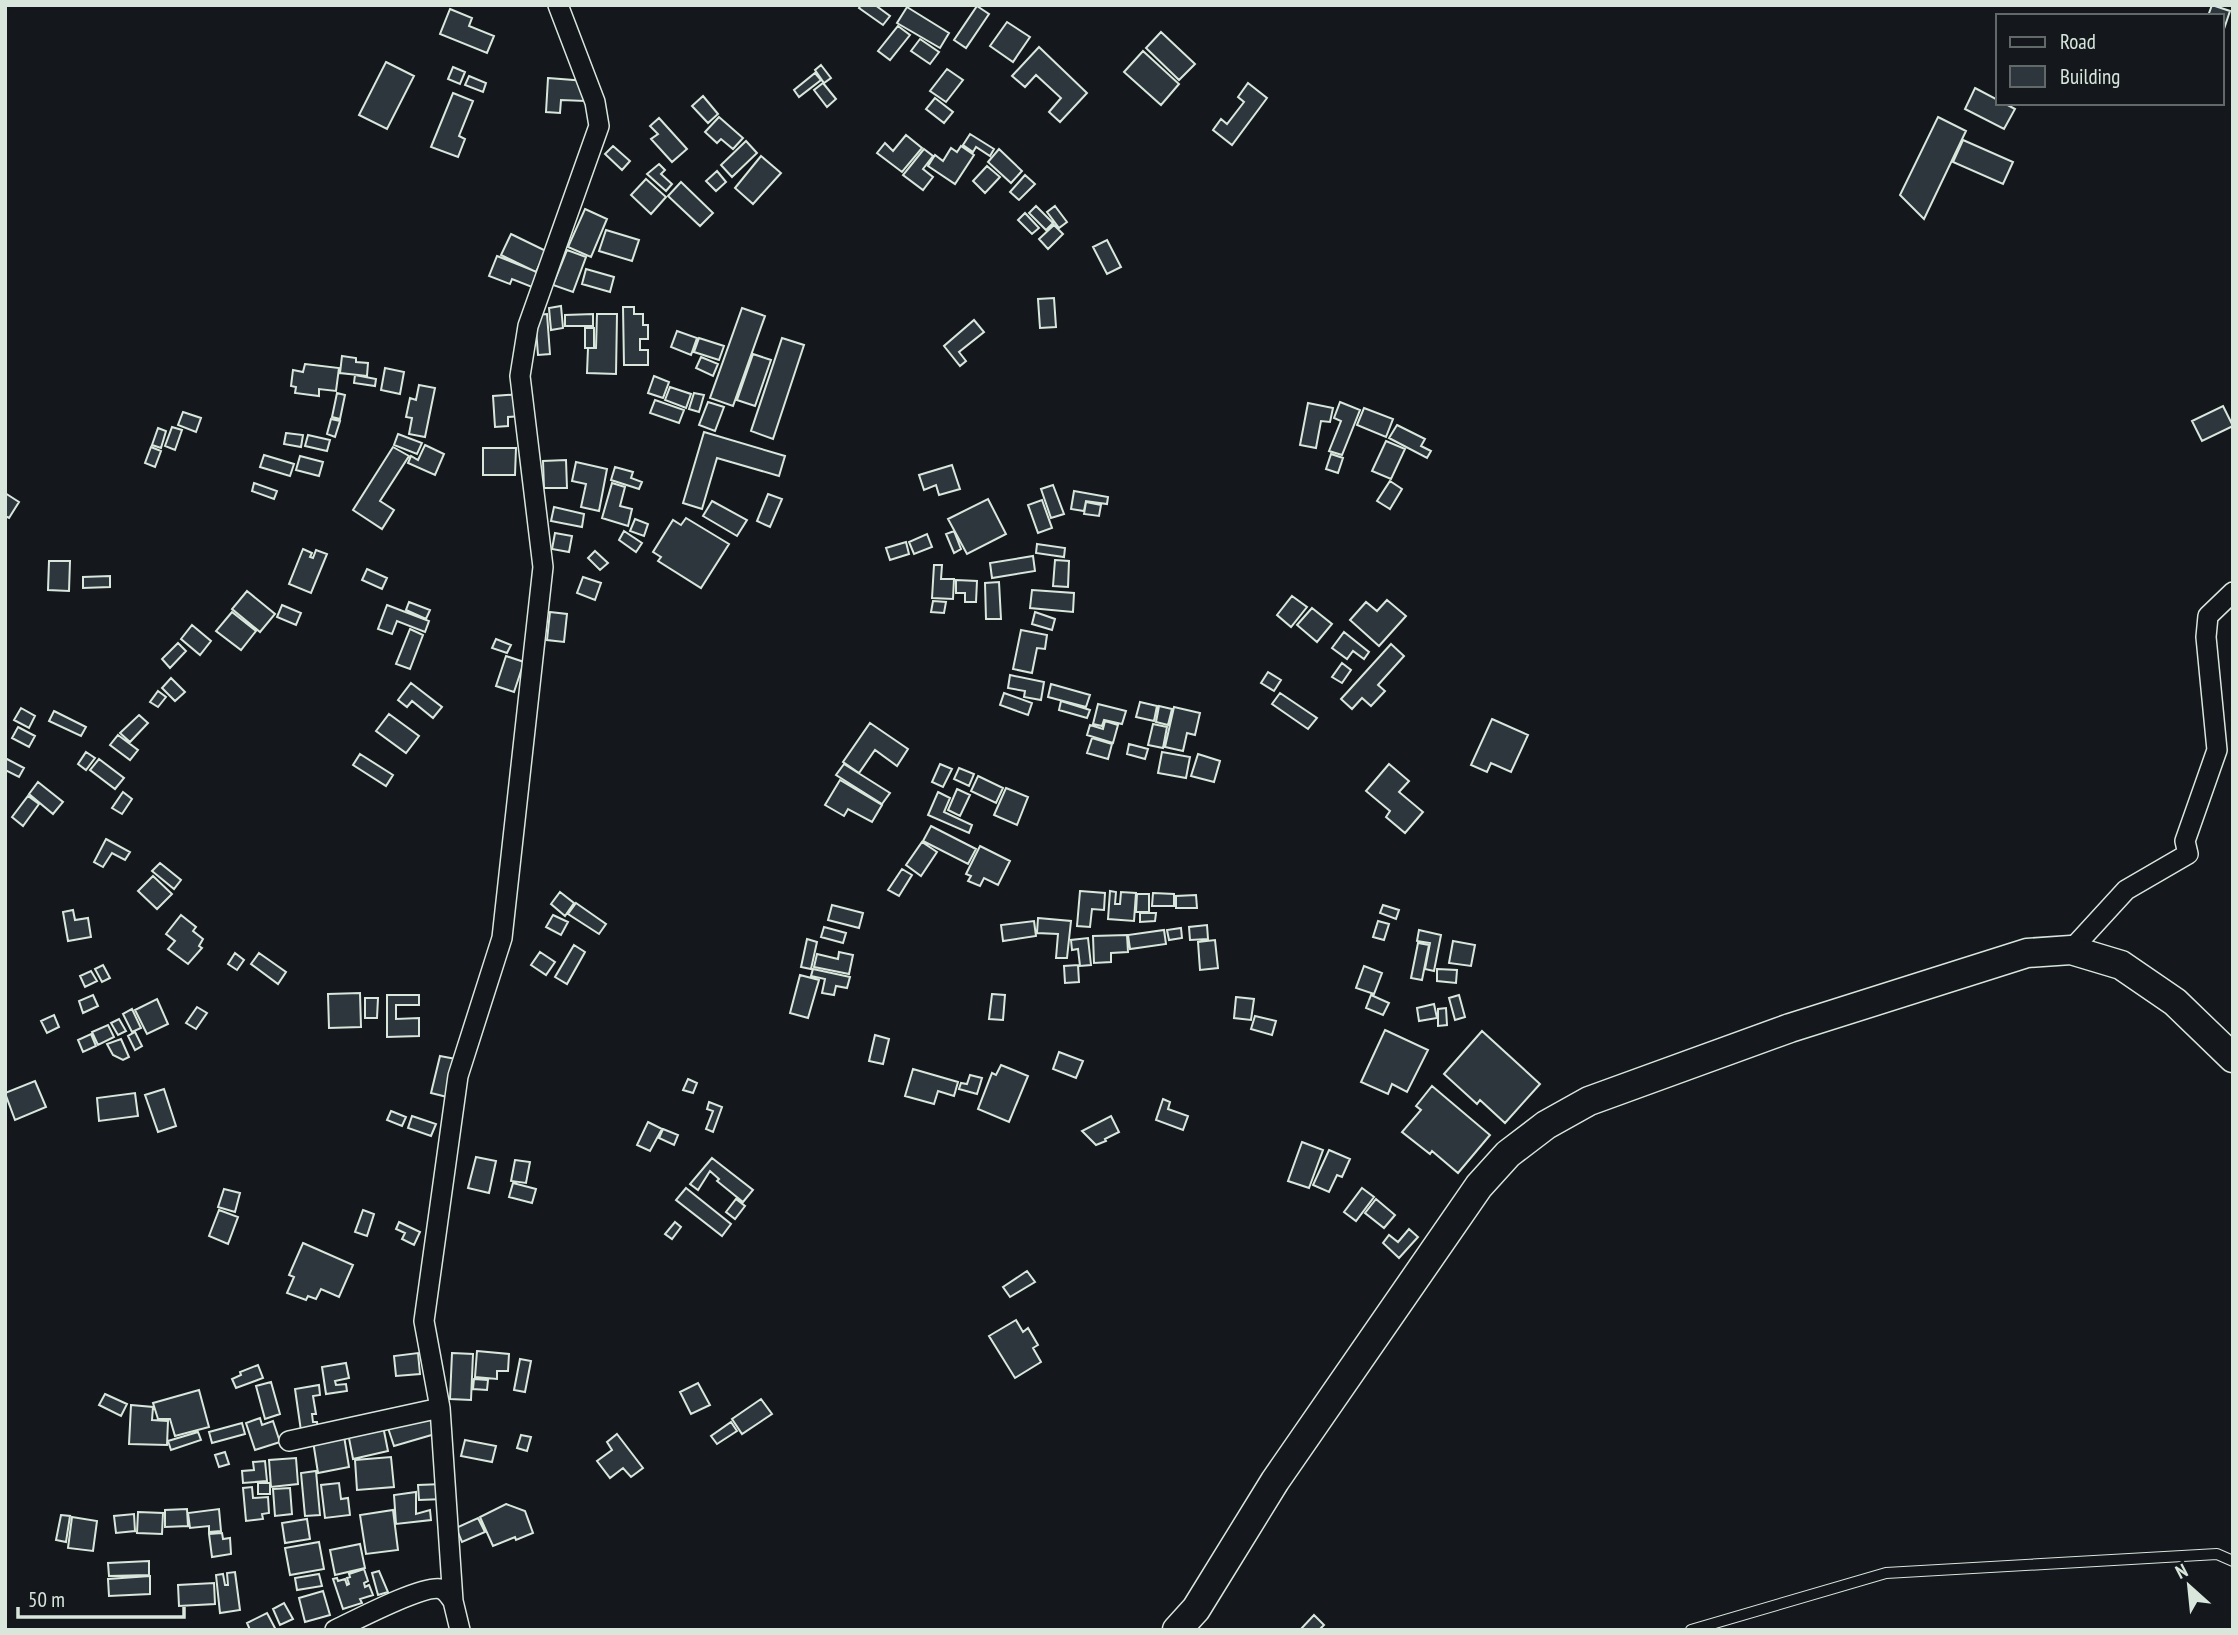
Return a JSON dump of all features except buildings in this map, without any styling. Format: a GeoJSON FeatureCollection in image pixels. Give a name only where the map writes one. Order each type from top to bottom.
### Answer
{"type":"FeatureCollection","features":[{"type":"Feature","properties":{"kind":"main road"},"geometry":{"type":"LineString","coordinates":[[1177,1630],[1196,1609],[1275,1481],[1471,1196],[1508,1154],[1546,1125],[1589,1101],[1803,1024],[2027,953],[2071,950],[2121,965],[2175,1002],[2233,1058]]}},
{"type":"Feature","properties":{"kind":"street"},"geometry":{"type":"LineString","coordinates":[[460,1630],[453,1601],[440,1408],[424,1321],[458,1076],[502,938],[543,567],[520,376],[528,327],[599,126],[595,102],[558,5]]}},
{"type":"Feature","properties":{"kind":"street"},"geometry":{"type":"LineString","coordinates":[[2071,950],[2126,890],[2188,854],[2185,841],[2217,750],[2206,637],[2208,616],[2233,592]]}},
{"type":"Feature","properties":{"kind":"street"},"geometry":{"type":"LineString","coordinates":[[289,1441],[440,1408]]}},
{"type":"Feature","properties":{"kind":"street"},"geometry":{"type":"LineString","coordinates":[[335,1630],[429,1590],[439,1588],[447,1592],[453,1601]]}},
{"type":"Feature","properties":{"kind":"lane"},"geometry":{"type":"LineString","coordinates":[[1691,1630],[1886,1573],[2217,1554],[2233,1561]]}}]}
